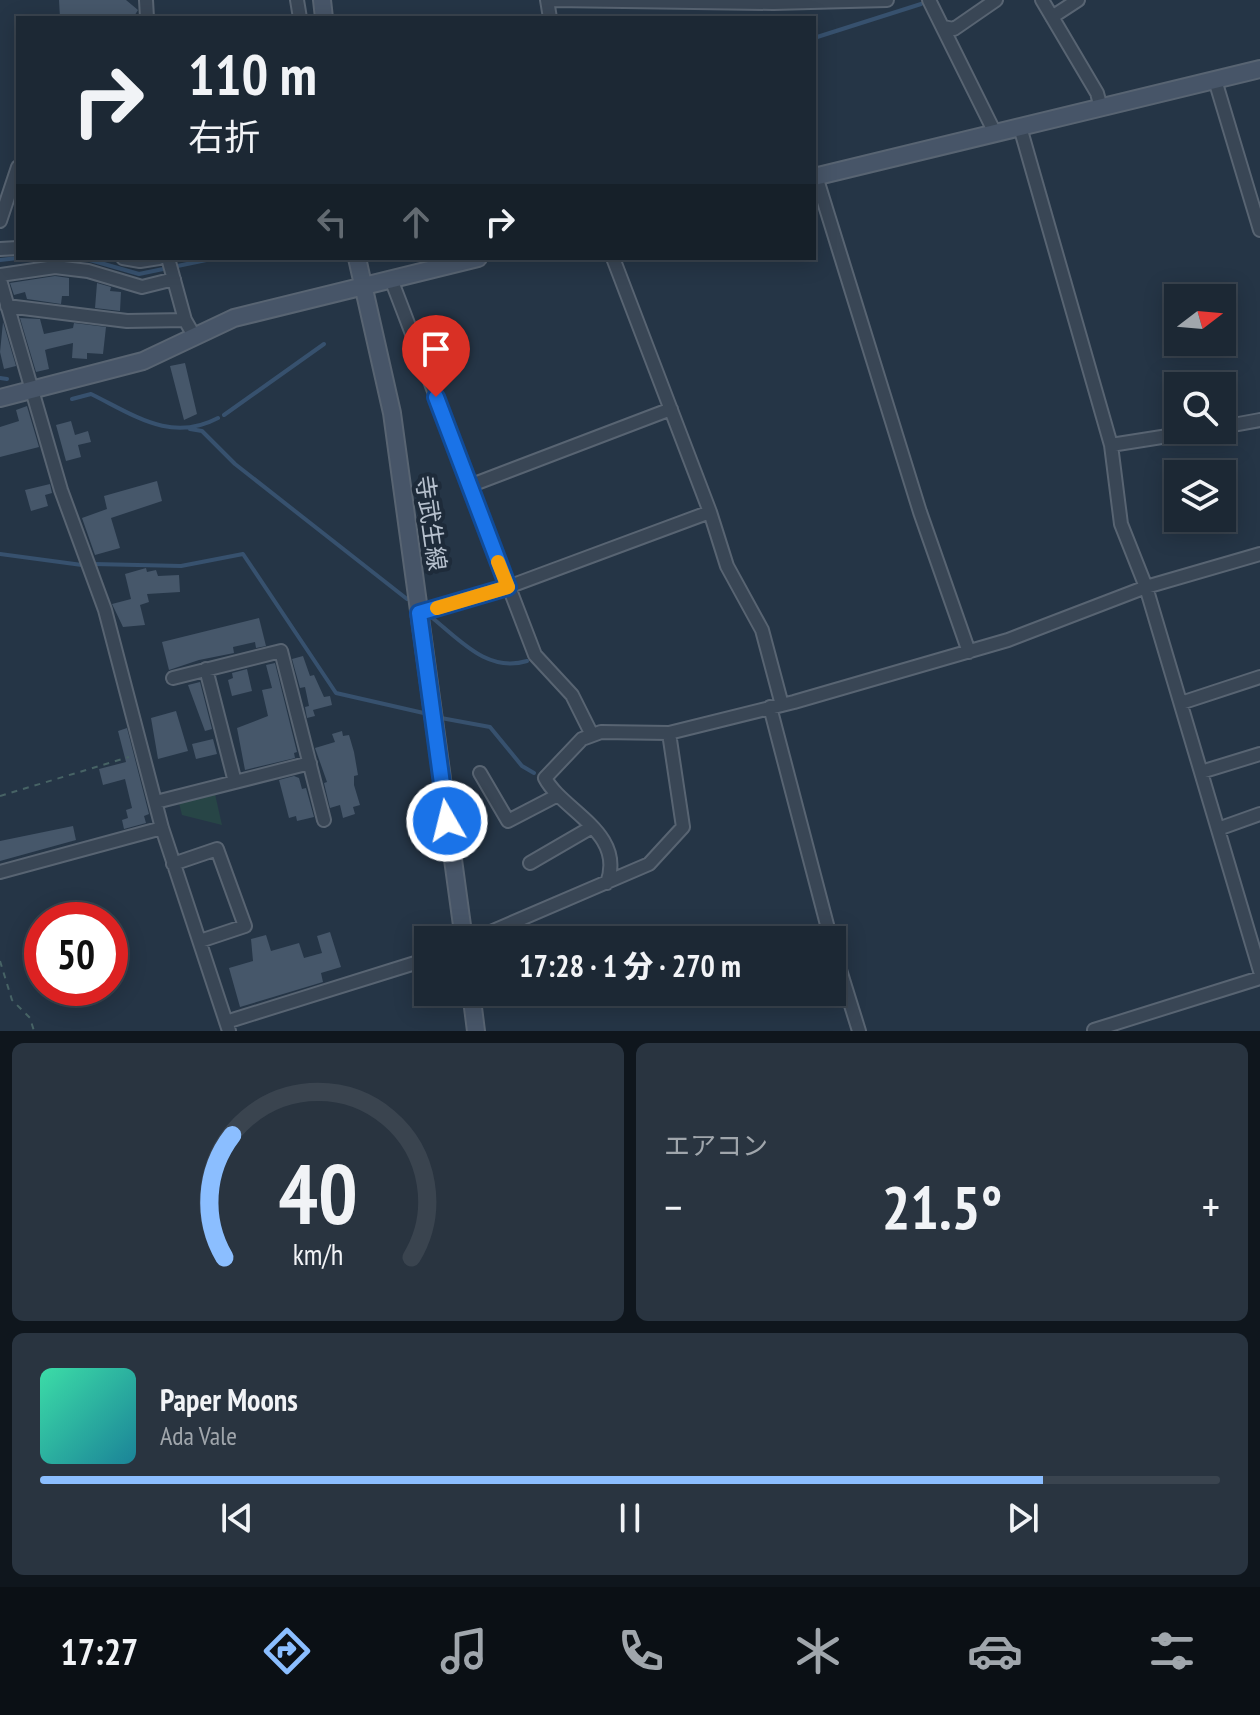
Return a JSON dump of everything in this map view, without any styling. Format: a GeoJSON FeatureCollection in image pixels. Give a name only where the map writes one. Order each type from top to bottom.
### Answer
{"type":"FeatureCollection","features":[{"type":"Feature","properties":{"kind":"street"},"geometry":{"type":"LineString","coordinates":[[554,0],[773,3],[887,0]]}},
{"type":"Feature","properties":{"kind":"street"},"geometry":{"type":"LineString","coordinates":[[929,0],[995,133]]}},
{"type":"Feature","properties":{"kind":"street"},"geometry":{"type":"LineString","coordinates":[[943,27],[954,29],[996,0]]}},
{"type":"Feature","properties":{"kind":"street"},"geometry":{"type":"LineString","coordinates":[[1042,0],[1097,93],[1101,108]]}},
{"type":"Feature","properties":{"kind":"street"},"geometry":{"type":"LineString","coordinates":[[1052,17],[1078,0]]}},
{"type":"Feature","properties":{"kind":"street"},"geometry":{"type":"LineString","coordinates":[[816,177],[1260,69]]}},
{"type":"Feature","properties":{"kind":"street"},"geometry":{"type":"LineString","coordinates":[[1215,80],[1260,230]]}},
{"type":"Feature","properties":{"kind":"street"},"geometry":{"type":"LineString","coordinates":[[1020,127],[1111,445],[1121,524],[1146,587],[1260,971]]}},
{"type":"Feature","properties":{"kind":"street"},"geometry":{"type":"LineString","coordinates":[[0,221],[16,173]]}},
{"type":"Feature","properties":{"kind":"street"},"geometry":{"type":"LineString","coordinates":[[816,180],[920,512],[969,652]]}},
{"type":"Feature","properties":{"kind":"street"},"geometry":{"type":"LineString","coordinates":[[165,260],[189,327]]}},
{"type":"Feature","properties":{"kind":"street","name":"寺武生線"},"geometry":{"type":"LineString","coordinates":[[357,260],[392,413],[462,926]]}},
{"type":"Feature","properties":{"kind":"street"},"geometry":{"type":"LineString","coordinates":[[7,306],[189,327],[470,260]]}},
{"type":"Feature","properties":{"kind":"street"},"geometry":{"type":"LineString","coordinates":[[614,260],[710,512],[730,574],[762,630],[776,706],[827,926]]}},
{"type":"Feature","properties":{"kind":"street"},"geometry":{"type":"LineString","coordinates":[[173,278],[142,287],[88,271],[55,267],[0,278],[61,490],[105,610],[162,828],[227,1026],[414,964]]}},
{"type":"Feature","properties":{"kind":"street"},"geometry":{"type":"LineString","coordinates":[[391,279],[537,659],[572,695],[592,735]]}},
{"type":"Feature","properties":{"kind":"street"},"geometry":{"type":"LineString","coordinates":[[0,398],[143,361],[189,327]]}},
{"type":"Feature","properties":{"kind":"street"},"geometry":{"type":"LineString","coordinates":[[469,486],[671,409]]}},
{"type":"Feature","properties":{"kind":"street"},"geometry":{"type":"LineString","coordinates":[[1236,424],[1260,420]]}},
{"type":"Feature","properties":{"kind":"street"},"geometry":{"type":"LineString","coordinates":[[1111,445],[1164,437]]}},
{"type":"Feature","properties":{"kind":"street"},"geometry":{"type":"LineString","coordinates":[[419,613],[508,587],[710,512]]}},
{"type":"Feature","properties":{"kind":"street"},"geometry":{"type":"LineString","coordinates":[[607,883],[611,872],[609,856],[592,827],[545,778],[573,747],[592,735],[620,730],[669,733],[776,706],[969,652],[1146,587],[1260,554]]}},
{"type":"Feature","properties":{"kind":"street"},"geometry":{"type":"LineString","coordinates":[[173,678],[281,651],[324,820]]}},
{"type":"Feature","properties":{"kind":"street"},"geometry":{"type":"LineString","coordinates":[[206,669],[235,782]]}},
{"type":"Feature","properties":{"kind":"street"},"geometry":{"type":"LineString","coordinates":[[1181,703],[1260,677]]}},
{"type":"Feature","properties":{"kind":"street"},"geometry":{"type":"LineString","coordinates":[[505,926],[649,864],[683,827],[669,733]]}},
{"type":"Feature","properties":{"kind":"street"},"geometry":{"type":"LineString","coordinates":[[1201,772],[1260,754]]}},
{"type":"Feature","properties":{"kind":"street"},"geometry":{"type":"LineString","coordinates":[[156,802],[310,763]]}},
{"type":"Feature","properties":{"kind":"street"},"geometry":{"type":"LineString","coordinates":[[480,773],[508,821],[558,795]]}},
{"type":"Feature","properties":{"kind":"street"},"geometry":{"type":"LineString","coordinates":[[1218,829],[1260,814]]}},
{"type":"Feature","properties":{"kind":"street"},"geometry":{"type":"LineString","coordinates":[[530,863],[592,827]]}},
{"type":"Feature","properties":{"kind":"street"},"geometry":{"type":"LineString","coordinates":[[0,872],[162,828]]}},
{"type":"Feature","properties":{"kind":"street"},"geometry":{"type":"LineString","coordinates":[[173,864],[217,849],[245,926],[200,941]]}},
{"type":"Feature","properties":{"kind":"street"},"geometry":{"type":"LineString","coordinates":[[1094,1030],[1260,978]]}},
{"type":"Feature","properties":{"kind":"street"},"geometry":{"type":"LineString","coordinates":[[846,990],[859,1031]]}},
{"type":"Feature","properties":{"kind":"street"},"geometry":{"type":"LineString","coordinates":[[473,1006],[476,1031]]}},
{"type":"Feature","properties":{"kind":"path"},"geometry":{"type":"LineString","coordinates":[[0,796],[143,753]]}},
{"type":"Feature","properties":{"kind":"path"},"geometry":{"type":"LineString","coordinates":[[0,961],[12,1000],[30,1018],[34,1031]]}},
{"type":"Feature","properties":{"kind":"green space"},"geometry":{"type":"Polygon","coordinates":[[[215,794],[222,825],[182,815],[179,803],[215,794]]]}},
{"type":"Feature","properties":{"kind":"building"},"geometry":{"type":"Polygon","coordinates":[[[59,0],[126,0],[138,10],[134,16],[60,16],[59,0]]]}},
{"type":"Feature","properties":{"kind":"building"},"geometry":{"type":"Polygon","coordinates":[[[55,276],[69,278],[69,296],[62,296],[61,304],[27,299],[25,292],[14,295],[10,283],[55,276]]]}},
{"type":"Feature","properties":{"kind":"building"},"geometry":{"type":"Polygon","coordinates":[[[97,283],[111,287],[110,291],[121,292],[120,311],[95,308],[97,283]]]}},
{"type":"Feature","properties":{"kind":"building"},"geometry":{"type":"Polygon","coordinates":[[[20,318],[40,319],[44,334],[73,328],[74,323],[106,327],[103,354],[87,353],[87,359],[72,358],[73,343],[48,349],[45,350],[49,369],[36,372],[20,318]]]}},
{"type":"Feature","properties":{"kind":"building"},"geometry":{"type":"Polygon","coordinates":[[[3,322],[16,366],[4,369],[0,352],[3,322]]]}},
{"type":"Feature","properties":{"kind":"building"},"geometry":{"type":"Polygon","coordinates":[[[185,363],[197,414],[184,420],[170,366],[185,363]]]}},
{"type":"Feature","properties":{"kind":"building"},"geometry":{"type":"Polygon","coordinates":[[[27,406],[39,447],[0,457],[0,427],[19,421],[16,410],[27,406]]]}},
{"type":"Feature","properties":{"kind":"building"},"geometry":{"type":"Polygon","coordinates":[[[71,421],[75,435],[88,431],[91,442],[78,445],[81,457],[66,461],[56,425],[71,421]]]}},
{"type":"Feature","properties":{"kind":"building"},"geometry":{"type":"Polygon","coordinates":[[[157,481],[162,501],[111,518],[120,548],[95,555],[82,518],[107,509],[104,496],[157,481]]]}},
{"type":"Feature","properties":{"kind":"building"},"geometry":{"type":"Polygon","coordinates":[[[50,484],[52,493],[45,495],[48,506],[31,511],[25,490],[50,484]]]}},
{"type":"Feature","properties":{"kind":"building"},"geometry":{"type":"Polygon","coordinates":[[[146,568],[147,572],[156,570],[158,576],[179,575],[180,592],[147,594],[149,602],[140,605],[145,625],[123,627],[112,604],[131,599],[125,574],[146,568]]]}},
{"type":"Feature","properties":{"kind":"building"},"geometry":{"type":"Polygon","coordinates":[[[259,618],[266,646],[256,648],[255,642],[233,647],[234,653],[169,670],[162,642],[259,618]]]}},
{"type":"Feature","properties":{"kind":"building"},"geometry":{"type":"Polygon","coordinates":[[[303,656],[310,676],[314,675],[324,697],[330,696],[332,705],[313,710],[315,716],[307,718],[305,707],[309,706],[305,687],[300,688],[292,659],[303,656]]]}},
{"type":"Feature","properties":{"kind":"building"},"geometry":{"type":"Polygon","coordinates":[[[275,663],[297,752],[294,753],[295,758],[245,770],[237,728],[268,716],[262,690],[272,688],[266,665],[275,663]]]}},
{"type":"Feature","properties":{"kind":"building"},"geometry":{"type":"Polygon","coordinates":[[[247,669],[252,691],[232,696],[228,680],[233,678],[232,673],[247,669]]]}},
{"type":"Feature","properties":{"kind":"building"},"geometry":{"type":"Polygon","coordinates":[[[200,682],[212,729],[205,731],[188,685],[200,682]]]}},
{"type":"Feature","properties":{"kind":"building"},"geometry":{"type":"Polygon","coordinates":[[[176,711],[188,751],[158,759],[151,718],[176,711]]]}},
{"type":"Feature","properties":{"kind":"building"},"geometry":{"type":"Polygon","coordinates":[[[127,728],[149,814],[144,816],[146,823],[124,829],[122,820],[128,818],[126,810],[132,808],[125,779],[103,785],[99,769],[126,762],[118,731],[127,728]]]}},
{"type":"Feature","properties":{"kind":"building"},"geometry":{"type":"Polygon","coordinates":[[[342,731],[343,736],[349,735],[354,752],[358,775],[354,776],[354,785],[360,805],[353,807],[355,814],[343,818],[340,805],[330,808],[324,783],[327,782],[315,748],[335,742],[332,734],[342,731]]]}},
{"type":"Feature","properties":{"kind":"building"},"geometry":{"type":"Polygon","coordinates":[[[213,739],[217,754],[196,759],[192,744],[213,739]]]}},
{"type":"Feature","properties":{"kind":"building"},"geometry":{"type":"Polygon","coordinates":[[[294,776],[299,778],[302,789],[306,788],[314,817],[297,821],[296,816],[289,818],[279,780],[294,776]]]}},
{"type":"Feature","properties":{"kind":"building"},"geometry":{"type":"Polygon","coordinates":[[[73,826],[76,840],[0,861],[0,841],[73,826]]]}},
{"type":"Feature","properties":{"kind":"building"},"geometry":{"type":"Polygon","coordinates":[[[330,932],[341,967],[321,973],[323,982],[240,1007],[229,968],[253,961],[251,939],[266,935],[271,951],[299,943],[304,958],[322,953],[317,936],[330,932]]]}},
{"type":"Feature","properties":{"kind":"waterway"},"geometry":{"type":"LineString","coordinates":[[816,37],[921,4]]}},
{"type":"Feature","properties":{"kind":"waterway"},"geometry":{"type":"LineString","coordinates":[[0,260],[16,258]]}},
{"type":"Feature","properties":{"kind":"waterway"},"geometry":{"type":"LineString","coordinates":[[90,260],[139,274],[206,260]]}},
{"type":"Feature","properties":{"kind":"waterway"},"geometry":{"type":"LineString","coordinates":[[224,415],[324,344]]}},
{"type":"Feature","properties":{"kind":"waterway"},"geometry":{"type":"LineString","coordinates":[[0,378],[7,379]]}},
{"type":"Feature","properties":{"kind":"waterway"},"geometry":{"type":"LineString","coordinates":[[72,399],[91,394],[138,417],[168,427],[201,425],[218,418]]}},
{"type":"Feature","properties":{"kind":"waterway"},"geometry":{"type":"LineString","coordinates":[[190,429],[202,431],[235,464],[407,599]]}},
{"type":"Feature","properties":{"kind":"waterway"},"geometry":{"type":"LineString","coordinates":[[0,554],[82,565]]}},
{"type":"Feature","properties":{"kind":"waterway"},"geometry":{"type":"LineString","coordinates":[[94,564],[181,566],[243,554],[336,693],[428,714]]}},
{"type":"Feature","properties":{"kind":"waterway"},"geometry":{"type":"LineString","coordinates":[[430,616],[463,644],[487,658],[499,662],[527,661]]}},
{"type":"Feature","properties":{"kind":"waterway"},"geometry":{"type":"LineString","coordinates":[[441,718],[490,727],[522,766],[534,773]]}},
{"type":"Feature","properties":{"kind":"slow traffic"},"geometry":{"type":"LineString","coordinates":[[437,608],[508,587],[498,562]]}},
{"type":"Feature","properties":{"kind":"route"},"geometry":{"type":"LineString","coordinates":[[436,397],[508,587],[419,613],[447,821]]}}]}
